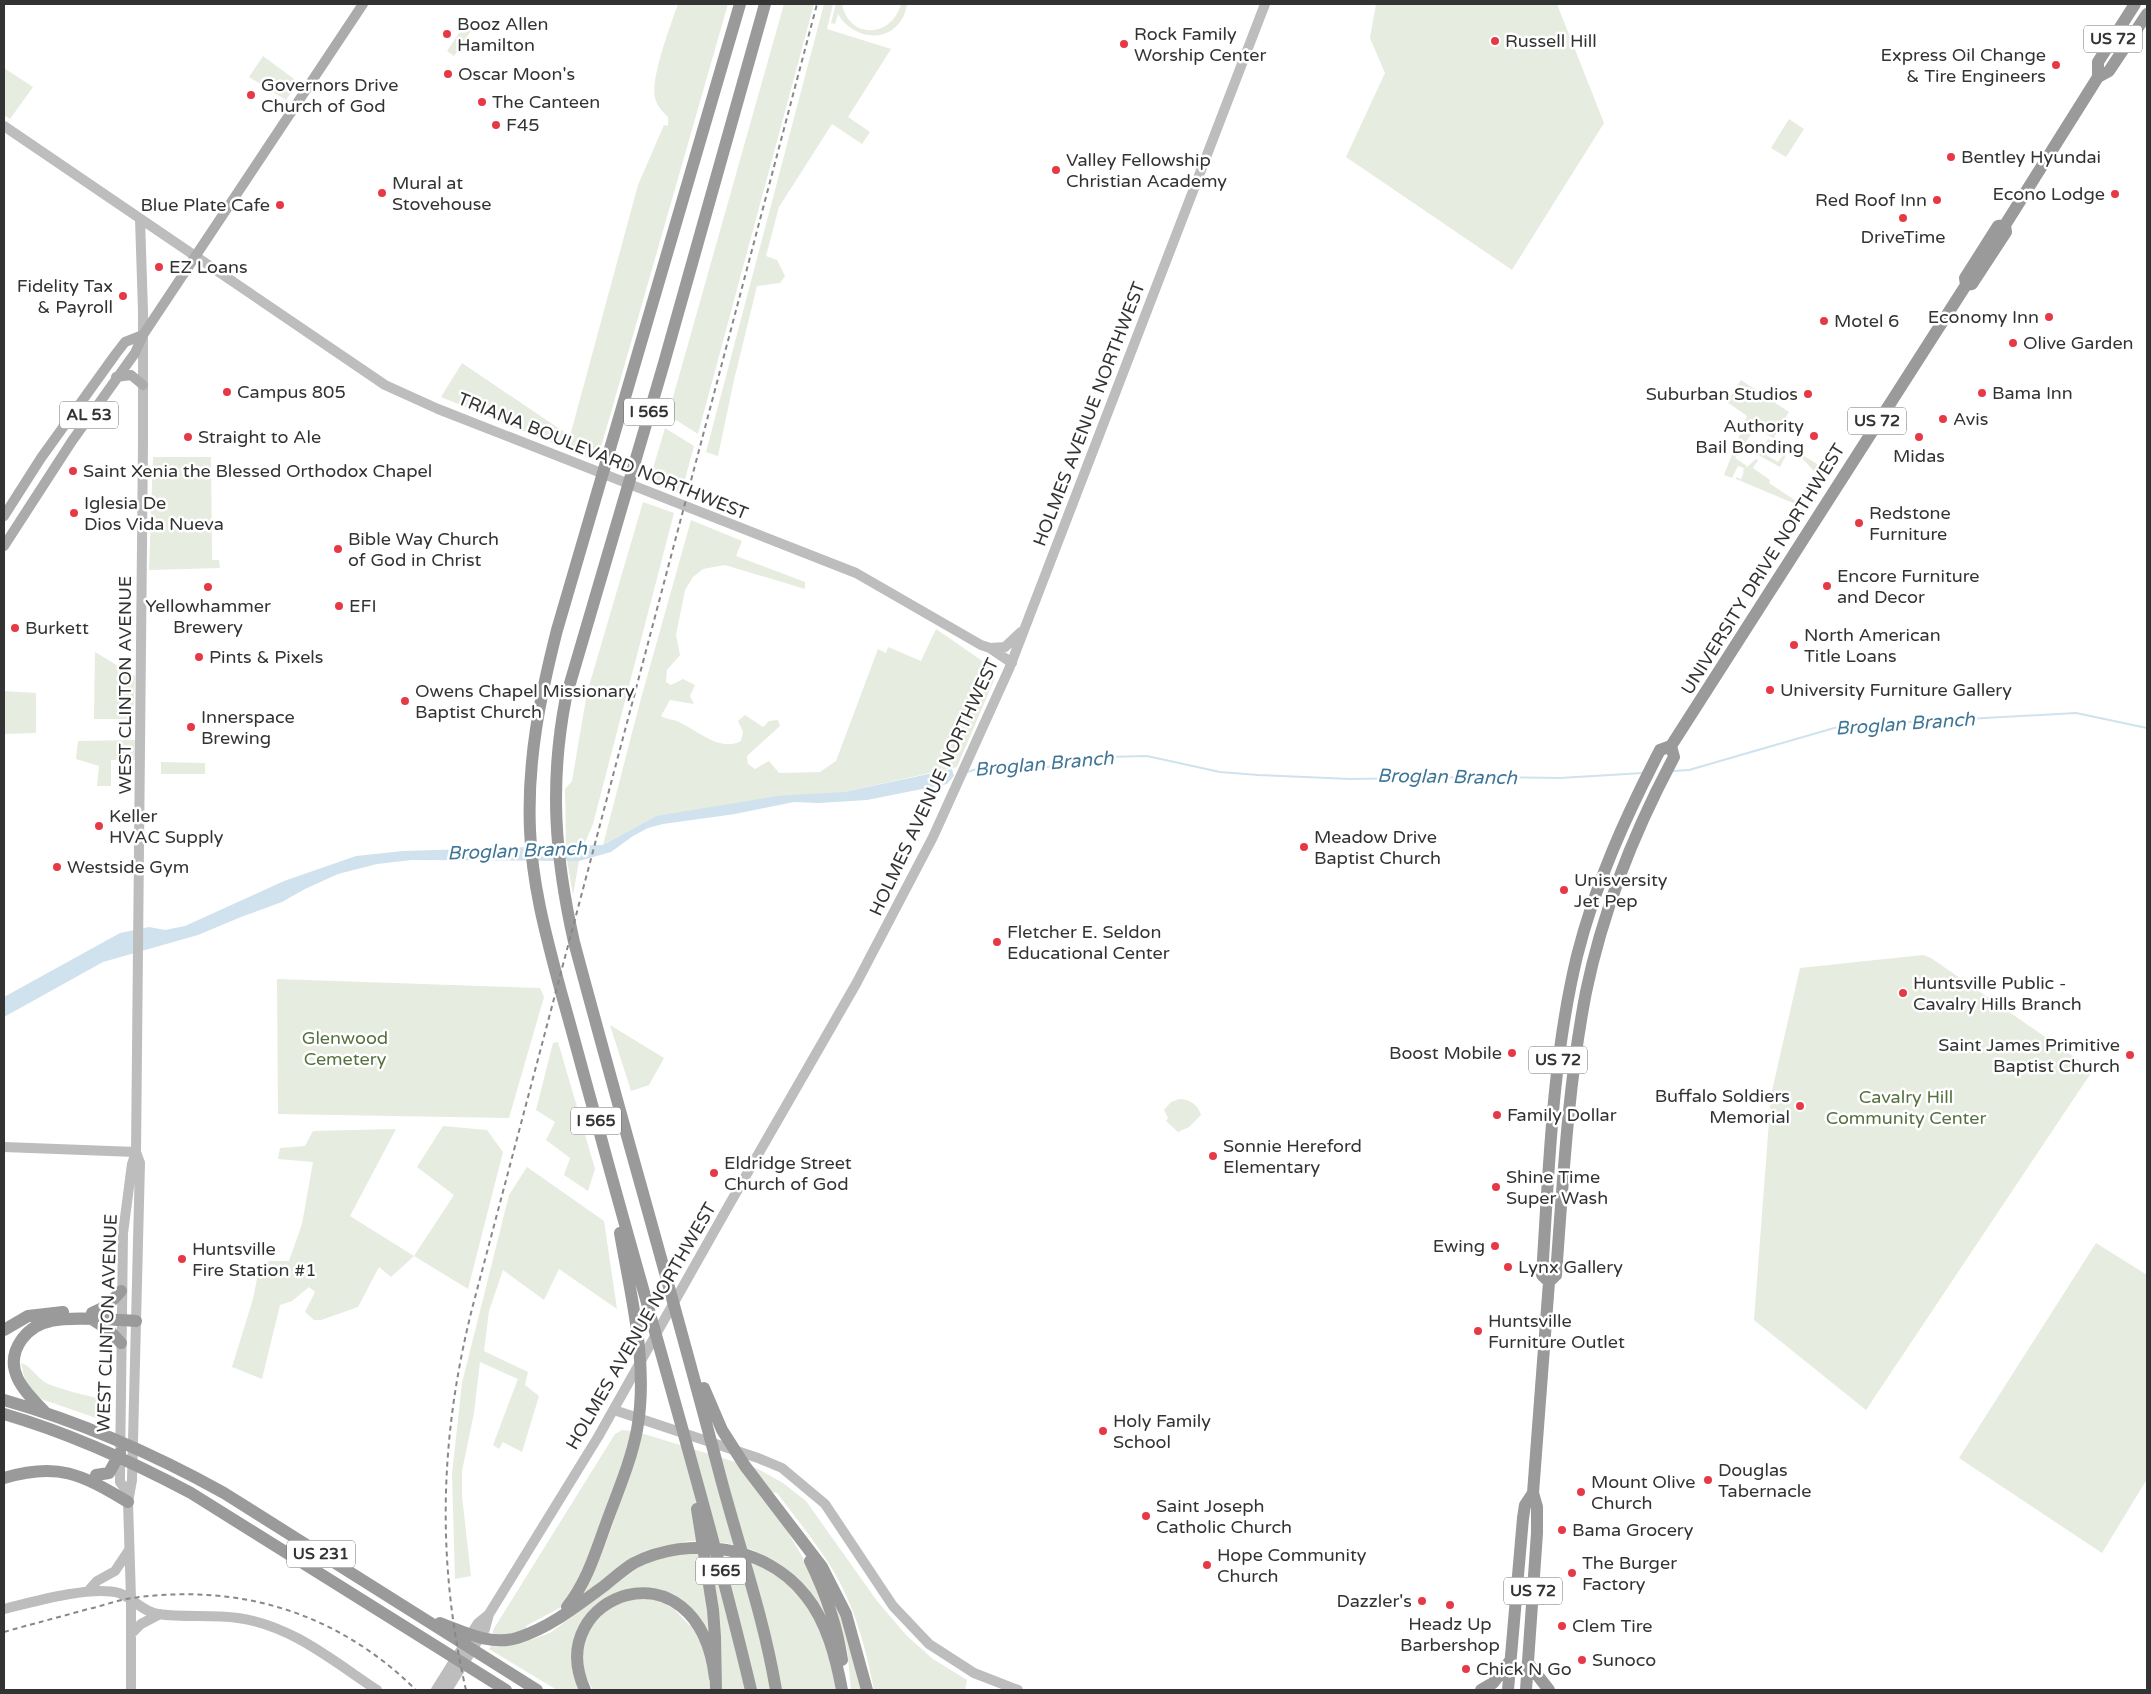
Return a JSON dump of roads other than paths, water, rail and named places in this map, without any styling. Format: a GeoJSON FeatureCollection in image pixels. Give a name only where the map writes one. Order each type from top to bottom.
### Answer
{"type":"FeatureCollection","features":[{"type":"Feature","properties":{"kind":"highway","name":"I 565"},"geometry":{"type":"LineString","coordinates":[[740,4],[557,630],[541,692],[533,736],[529,785],[532,854],[544,930],[728,1593],[751,1690]]}},
{"type":"Feature","properties":{"kind":"highway","name":"I 565"},"geometry":{"type":"LineString","coordinates":[[765,4],[568,689],[562,720],[555,788],[561,880],[574,942],[755,1596],[776,1690]]}},
{"type":"Feature","properties":{"kind":"highway","name":"UNIVERSITY DRIVE NORTHWEST"},"geometry":{"type":"LineString","coordinates":[[2098,77],[2098,62],[2135,4]]}},
{"type":"Feature","properties":{"kind":"highway","name":"UNIVERSITY DRIVE NORTHWEST"},"geometry":{"type":"LineString","coordinates":[[1549,1282],[1542,1275],[1558,1059],[1563,1030],[1578,955],[1598,887],[1641,787],[1660,750],[1671,746],[1966,285],[1972,284],[2006,232],[2004,225],[2098,77],[2109,71],[2147,14]]}},
{"type":"Feature","properties":{"kind":"highway","name":"UNIVERSITY DRIVE NORTHWEST"},"geometry":{"type":"LineString","coordinates":[[1526,1690],[1537,1533],[1537,1507],[1533,1493],[1549,1282],[1556,1275],[1571,1088],[1586,991],[1601,935],[1622,873],[1656,791],[1674,757],[1671,746]]}},
{"type":"Feature","properties":{"kind":"highway"},"geometry":{"type":"LineString","coordinates":[[1563,1030],[1568,1037],[1565,1083],[1571,1088]]}},
{"type":"Feature","properties":{"kind":"highway"},"geometry":{"type":"LineString","coordinates":[[1551,1155],[1557,1157],[1556,1201],[1561,1206]]}},
{"type":"Feature","properties":{"kind":"highway"},"geometry":{"type":"LineString","coordinates":[[554,1619],[577,1595],[584,1580],[633,1447],[641,1394],[638,1343],[612,1177]]}},
{"type":"Feature","properties":{"kind":"highway"},"geometry":{"type":"LineString","coordinates":[[48,1414],[27,1394],[16,1379],[12,1366],[17,1347],[29,1331],[46,1322],[93,1316],[107,1306],[121,1291]]}},
{"type":"Feature","properties":{"kind":"highway"},"geometry":{"type":"LineString","coordinates":[[4,1330],[28,1316],[44,1313],[136,1318]]}},
{"type":"Feature","properties":{"kind":"highway"},"geometry":{"type":"LineString","coordinates":[[93,1316],[120,1343]]}},
{"type":"Feature","properties":{"kind":"highway"},"geometry":{"type":"LineString","coordinates":[[685,1341],[722,1430],[745,1466],[822,1567],[846,1614],[867,1690]]}},
{"type":"Feature","properties":{"kind":"highway","name":"US 231"},"geometry":{"type":"LineString","coordinates":[[4,1400],[96,1431],[154,1456],[224,1493],[537,1690]]}},
{"type":"Feature","properties":{"kind":"highway","name":"US 231"},"geometry":{"type":"LineString","coordinates":[[4,1414],[94,1446],[156,1474],[191,1493],[506,1690]]}},
{"type":"Feature","properties":{"kind":"highway"},"geometry":{"type":"LineString","coordinates":[[4,1420],[27,1421]]}},
{"type":"Feature","properties":{"kind":"highway"},"geometry":{"type":"LineString","coordinates":[[689,1452],[713,1610],[716,1684]]}},
{"type":"Feature","properties":{"kind":"highway"},"geometry":{"type":"LineString","coordinates":[[96,1475],[109,1473],[120,1453]]}},
{"type":"Feature","properties":{"kind":"highway"},"geometry":{"type":"LineString","coordinates":[[4,1471],[24,1466],[52,1463],[74,1466],[96,1475],[128,1497]]}},
{"type":"Feature","properties":{"kind":"highway"},"geometry":{"type":"LineString","coordinates":[[4,1478],[35,1470],[66,1472],[90,1480],[128,1497]]}},
{"type":"Feature","properties":{"kind":"highway","name":"UNIVERSITY DRIVE NORTHWEST"},"geometry":{"type":"LineString","coordinates":[[1508,1690],[1523,1518],[1525,1505],[1533,1493]]}},
{"type":"Feature","properties":{"kind":"highway"},"geometry":{"type":"LineString","coordinates":[[796,1534],[831,1607],[839,1637],[844,1690]]}},
{"type":"Feature","properties":{"kind":"highway"},"geometry":{"type":"LineString","coordinates":[[418,1615],[489,1639],[503,1640],[530,1632],[574,1608],[633,1564],[661,1552],[685,1548],[726,1549],[757,1558],[771,1566],[792,1581],[806,1596],[820,1618],[831,1645],[844,1690]]}},
{"type":"Feature","properties":{"kind":"highway"},"geometry":{"type":"LineString","coordinates":[[585,1690],[578,1670],[580,1640],[590,1620],[606,1604],[632,1594],[654,1594],[676,1602],[694,1618],[709,1647],[716,1684]]}},
{"type":"Feature","properties":{"kind":"highway"},"geometry":{"type":"LineString","coordinates":[[1481,1690],[1493,1683],[1510,1661]]}},
{"type":"Feature","properties":{"kind":"highway"},"geometry":{"type":"LineString","coordinates":[[1528,1663],[1549,1690]]}},
{"type":"Feature","properties":{"kind":"main road","name":"AL 53"},"geometry":{"type":"LineString","coordinates":[[4,546],[54,466],[135,353],[142,336],[362,4]]}},
{"type":"Feature","properties":{"kind":"main road","name":"AL 53"},"geometry":{"type":"LineString","coordinates":[[4,516],[41,458],[115,355],[125,342],[142,336]]}},
{"type":"Feature","properties":{"kind":"main road"},"geometry":{"type":"LineString","coordinates":[[116,377],[131,375],[143,385]]}},
{"type":"Feature","properties":{"kind":"street","name":"HOLMES AVENUE NORTHWEST"},"geometry":{"type":"LineString","coordinates":[[447,1690],[485,1629],[489,1614],[614,1410],[729,1204],[856,984],[925,854],[1010,666],[1257,24],[1262,4]]}},
{"type":"Feature","properties":{"kind":"street","name":"TRIANA BOULEVARD NORTHWEST"},"geometry":{"type":"LineString","coordinates":[[4,126],[385,385],[416,400],[856,573],[985,646],[986,653],[1010,666]]}},
{"type":"Feature","properties":{"kind":"street","name":"WEST CLINTON AVENUE"},"geometry":{"type":"LineString","coordinates":[[128,1497],[120,1482],[120,1343],[123,1233],[132,1164],[136,1152],[143,385],[140,219]]}},
{"type":"Feature","properties":{"kind":"street"},"geometry":{"type":"LineString","coordinates":[[985,646],[1005,647],[1023,630]]}},
{"type":"Feature","properties":{"kind":"street"},"geometry":{"type":"LineString","coordinates":[[4,1147],[136,1152]]}},
{"type":"Feature","properties":{"kind":"street","name":"WEST CLINTON AVENUE"},"geometry":{"type":"LineString","coordinates":[[131,1690],[128,1497],[132,1480],[140,1163],[136,1152]]}},
{"type":"Feature","properties":{"kind":"street"},"geometry":{"type":"LineString","coordinates":[[614,1410],[758,1458],[782,1468],[825,1504],[893,1606],[929,1644],[974,1673],[1018,1690]]}},
{"type":"Feature","properties":{"kind":"street"},"geometry":{"type":"LineString","coordinates":[[89,1590],[97,1582],[115,1571],[128,1550]]}},
{"type":"Feature","properties":{"kind":"street"},"geometry":{"type":"LineString","coordinates":[[4,1609],[89,1590],[118,1592],[131,1598],[151,1612],[160,1614],[238,1618],[285,1630],[377,1690]]}},
{"type":"Feature","properties":{"kind":"street"},"geometry":{"type":"LineString","coordinates":[[131,1634],[141,1624],[160,1614]]}},
{"type":"Feature","properties":{"kind":"street","name":"HOLMES AVENUE NORTHWEST"},"geometry":{"type":"LineString","coordinates":[[436,1690],[478,1623],[489,1614]]}},
{"type":"Feature","properties":{"kind":"water"},"geometry":{"type":"Polygon","coordinates":[[[952,769],[954,776],[947,784],[867,800],[819,803],[794,802],[735,814],[663,824],[648,828],[633,836],[611,852],[579,861],[412,860],[377,864],[338,874],[282,902],[198,935],[103,962],[4,1017],[4,997],[120,933],[149,927],[165,930],[185,926],[284,881],[356,856],[403,851],[603,845],[656,816],[777,796],[844,792],[952,769]]]}},
{"type":"Feature","properties":{"kind":"waterway","name":"Broglan Branch"},"geometry":{"type":"LineString","coordinates":[[1673,771],[1689,770],[1841,726],[2076,713],[2147,728]]}},
{"type":"Feature","properties":{"kind":"waterway","name":"Broglan Branch"},"geometry":{"type":"LineString","coordinates":[[967,772],[984,767],[1006,769],[1047,767],[1106,757],[1147,756],[1220,772],[1350,779],[1560,778],[1643,773]]}},
{"type":"Feature","properties":{"kind":"railway"},"geometry":{"type":"LineString","coordinates":[[466,1690],[456,1641],[446,1545],[448,1449],[462,1353],[473,1305],[817,4]]}},
{"type":"Feature","properties":{"kind":"railway"},"geometry":{"type":"LineString","coordinates":[[4,1632],[132,1598],[172,1594],[211,1595],[249,1600],[286,1610],[321,1623],[354,1641],[386,1663],[416,1690]]}},
{"type":"Feature","properties":{"kind":"place","name":"Booz Allen Hamilton"},"geometry":{"type":"Point","coordinates":[447,34]}},
{"type":"Feature","properties":{"kind":"place","name":"Russell Hill"},"geometry":{"type":"Point","coordinates":[1495,41]}},
{"type":"Feature","properties":{"kind":"place","name":"Rock Family Worship Center"},"geometry":{"type":"Point","coordinates":[1124,44]}},
{"type":"Feature","properties":{"kind":"place","name":"Express Oil Change & Tire Engineers"},"geometry":{"type":"Point","coordinates":[2056,65]}},
{"type":"Feature","properties":{"kind":"place","name":"Oscar Moon's"},"geometry":{"type":"Point","coordinates":[448,74]}},
{"type":"Feature","properties":{"kind":"place","name":"Governors Drive Church of God"},"geometry":{"type":"Point","coordinates":[251,95]}},
{"type":"Feature","properties":{"kind":"place","name":"The Canteen"},"geometry":{"type":"Point","coordinates":[482,102]}},
{"type":"Feature","properties":{"kind":"place","name":"F45"},"geometry":{"type":"Point","coordinates":[496,125]}},
{"type":"Feature","properties":{"kind":"place","name":"Bentley Hyundai"},"geometry":{"type":"Point","coordinates":[1951,157]}},
{"type":"Feature","properties":{"kind":"place","name":"Valley Fellowship Christian Academy"},"geometry":{"type":"Point","coordinates":[1056,170]}},
{"type":"Feature","properties":{"kind":"place","name":"Mural at Stovehouse"},"geometry":{"type":"Point","coordinates":[382,193]}},
{"type":"Feature","properties":{"kind":"place","name":"Econo Lodge"},"geometry":{"type":"Point","coordinates":[2115,194]}},
{"type":"Feature","properties":{"kind":"place","name":"Red Roof Inn"},"geometry":{"type":"Point","coordinates":[1937,200]}},
{"type":"Feature","properties":{"kind":"place","name":"Blue Plate Cafe"},"geometry":{"type":"Point","coordinates":[280,205]}},
{"type":"Feature","properties":{"kind":"place","name":"DriveTime"},"geometry":{"type":"Point","coordinates":[1903,218]}},
{"type":"Feature","properties":{"kind":"place","name":"EZ Loans"},"geometry":{"type":"Point","coordinates":[159,267]}},
{"type":"Feature","properties":{"kind":"place","name":"Fidelity Tax & Payroll"},"geometry":{"type":"Point","coordinates":[123,296]}},
{"type":"Feature","properties":{"kind":"place","name":"Economy Inn"},"geometry":{"type":"Point","coordinates":[2049,317]}},
{"type":"Feature","properties":{"kind":"place","name":"Motel 6"},"geometry":{"type":"Point","coordinates":[1824,321]}},
{"type":"Feature","properties":{"kind":"place","name":"Olive Garden"},"geometry":{"type":"Point","coordinates":[2013,343]}},
{"type":"Feature","properties":{"kind":"place","name":"Campus 805"},"geometry":{"type":"Point","coordinates":[227,392]}},
{"type":"Feature","properties":{"kind":"place","name":"Bama Inn"},"geometry":{"type":"Point","coordinates":[1982,393]}},
{"type":"Feature","properties":{"kind":"place","name":"Suburban Studios"},"geometry":{"type":"Point","coordinates":[1808,394]}},
{"type":"Feature","properties":{"kind":"place","name":"Avis"},"geometry":{"type":"Point","coordinates":[1943,419]}},
{"type":"Feature","properties":{"kind":"place","name":"Authority Bail Bonding"},"geometry":{"type":"Point","coordinates":[1814,436]}},
{"type":"Feature","properties":{"kind":"place","name":"Straight to Ale"},"geometry":{"type":"Point","coordinates":[188,437]}},
{"type":"Feature","properties":{"kind":"place","name":"Midas"},"geometry":{"type":"Point","coordinates":[1919,437]}},
{"type":"Feature","properties":{"kind":"place","name":"Saint Xenia the Blessed Orthodox Chapel"},"geometry":{"type":"Point","coordinates":[73,471]}},
{"type":"Feature","properties":{"kind":"place","name":"Iglesia De Dios Vida Nueva"},"geometry":{"type":"Point","coordinates":[74,513]}},
{"type":"Feature","properties":{"kind":"place","name":"Redstone Furniture"},"geometry":{"type":"Point","coordinates":[1859,523]}},
{"type":"Feature","properties":{"kind":"place","name":"Bible Way Church of God in Christ"},"geometry":{"type":"Point","coordinates":[338,549]}},
{"type":"Feature","properties":{"kind":"place","name":"Encore Furniture and Decor"},"geometry":{"type":"Point","coordinates":[1827,586]}},
{"type":"Feature","properties":{"kind":"place","name":"Yellowhammer Brewery"},"geometry":{"type":"Point","coordinates":[208,587]}},
{"type":"Feature","properties":{"kind":"place","name":"EFI"},"geometry":{"type":"Point","coordinates":[339,606]}},
{"type":"Feature","properties":{"kind":"place","name":"Burkett"},"geometry":{"type":"Point","coordinates":[15,628]}},
{"type":"Feature","properties":{"kind":"place","name":"North American Title Loans"},"geometry":{"type":"Point","coordinates":[1794,645]}},
{"type":"Feature","properties":{"kind":"place","name":"Pints & Pixels"},"geometry":{"type":"Point","coordinates":[199,657]}},
{"type":"Feature","properties":{"kind":"place","name":"University Furniture Gallery"},"geometry":{"type":"Point","coordinates":[1770,690]}},
{"type":"Feature","properties":{"kind":"place","name":"Owens Chapel Missionary Baptist Church"},"geometry":{"type":"Point","coordinates":[405,701]}},
{"type":"Feature","properties":{"kind":"place","name":"Innerspace Brewing"},"geometry":{"type":"Point","coordinates":[191,727]}},
{"type":"Feature","properties":{"kind":"place","name":"Keller HVAC Supply"},"geometry":{"type":"Point","coordinates":[99,826]}},
{"type":"Feature","properties":{"kind":"place","name":"Meadow Drive Baptist Church"},"geometry":{"type":"Point","coordinates":[1304,847]}},
{"type":"Feature","properties":{"kind":"place","name":"Westside Gym"},"geometry":{"type":"Point","coordinates":[57,867]}},
{"type":"Feature","properties":{"kind":"place","name":"Unisversity Jet Pep"},"geometry":{"type":"Point","coordinates":[1564,890]}},
{"type":"Feature","properties":{"kind":"place","name":"Fletcher E. Seldon Educational Center"},"geometry":{"type":"Point","coordinates":[997,942]}},
{"type":"Feature","properties":{"kind":"place","name":"Huntsville Public - Cavalry Hills Branch"},"geometry":{"type":"Point","coordinates":[1903,993]}},
{"type":"Feature","properties":{"kind":"place","name":"Boost Mobile"},"geometry":{"type":"Point","coordinates":[1512,1053]}},
{"type":"Feature","properties":{"kind":"place","name":"Saint James Primitive Baptist Church"},"geometry":{"type":"Point","coordinates":[2130,1055]}},
{"type":"Feature","properties":{"kind":"place","name":"Buffalo Soldiers Memorial"},"geometry":{"type":"Point","coordinates":[1800,1106]}},
{"type":"Feature","properties":{"kind":"place","name":"Family Dollar"},"geometry":{"type":"Point","coordinates":[1497,1115]}},
{"type":"Feature","properties":{"kind":"place","name":"Sonnie Hereford Elementary"},"geometry":{"type":"Point","coordinates":[1213,1156]}},
{"type":"Feature","properties":{"kind":"place","name":"Eldridge Street Church of God"},"geometry":{"type":"Point","coordinates":[714,1173]}},
{"type":"Feature","properties":{"kind":"place","name":"Shine Time Super Wash"},"geometry":{"type":"Point","coordinates":[1496,1187]}},
{"type":"Feature","properties":{"kind":"place","name":"Ewing"},"geometry":{"type":"Point","coordinates":[1495,1246]}},
{"type":"Feature","properties":{"kind":"place","name":"Huntsville Fire Station #1"},"geometry":{"type":"Point","coordinates":[182,1259]}},
{"type":"Feature","properties":{"kind":"place","name":"Lynx Gallery"},"geometry":{"type":"Point","coordinates":[1508,1267]}},
{"type":"Feature","properties":{"kind":"place","name":"Huntsville Furniture Outlet"},"geometry":{"type":"Point","coordinates":[1478,1331]}},
{"type":"Feature","properties":{"kind":"place","name":"Holy Family School"},"geometry":{"type":"Point","coordinates":[1103,1431]}},
{"type":"Feature","properties":{"kind":"place","name":"Douglas Tabernacle"},"geometry":{"type":"Point","coordinates":[1708,1480]}},
{"type":"Feature","properties":{"kind":"place","name":"Mount Olive Church"},"geometry":{"type":"Point","coordinates":[1581,1492]}},
{"type":"Feature","properties":{"kind":"place","name":"Saint Joseph Catholic Church"},"geometry":{"type":"Point","coordinates":[1146,1516]}},
{"type":"Feature","properties":{"kind":"place","name":"Bama Grocery"},"geometry":{"type":"Point","coordinates":[1562,1530]}},
{"type":"Feature","properties":{"kind":"place","name":"Hope Community Church"},"geometry":{"type":"Point","coordinates":[1207,1565]}},
{"type":"Feature","properties":{"kind":"place","name":"The Burger Factory"},"geometry":{"type":"Point","coordinates":[1572,1573]}},
{"type":"Feature","properties":{"kind":"place","name":"Dazzler's"},"geometry":{"type":"Point","coordinates":[1422,1601]}},
{"type":"Feature","properties":{"kind":"place","name":"Headz Up Barbershop"},"geometry":{"type":"Point","coordinates":[1450,1605]}},
{"type":"Feature","properties":{"kind":"place","name":"Clem Tire"},"geometry":{"type":"Point","coordinates":[1562,1626]}},
{"type":"Feature","properties":{"kind":"place","name":"Sunoco"},"geometry":{"type":"Point","coordinates":[1582,1660]}},
{"type":"Feature","properties":{"kind":"place","name":"Chick N Go"},"geometry":{"type":"Point","coordinates":[1466,1669]}},
{"type":"Feature","properties":{"kind":"park label","name":"Glenwood Cemetery"},"geometry":{"type":"Point","coordinates":[345,1048]}},
{"type":"Feature","properties":{"kind":"park label","name":"Cavalry Hill Community Center"},"geometry":{"type":"Point","coordinates":[1906,1107]}}]}
